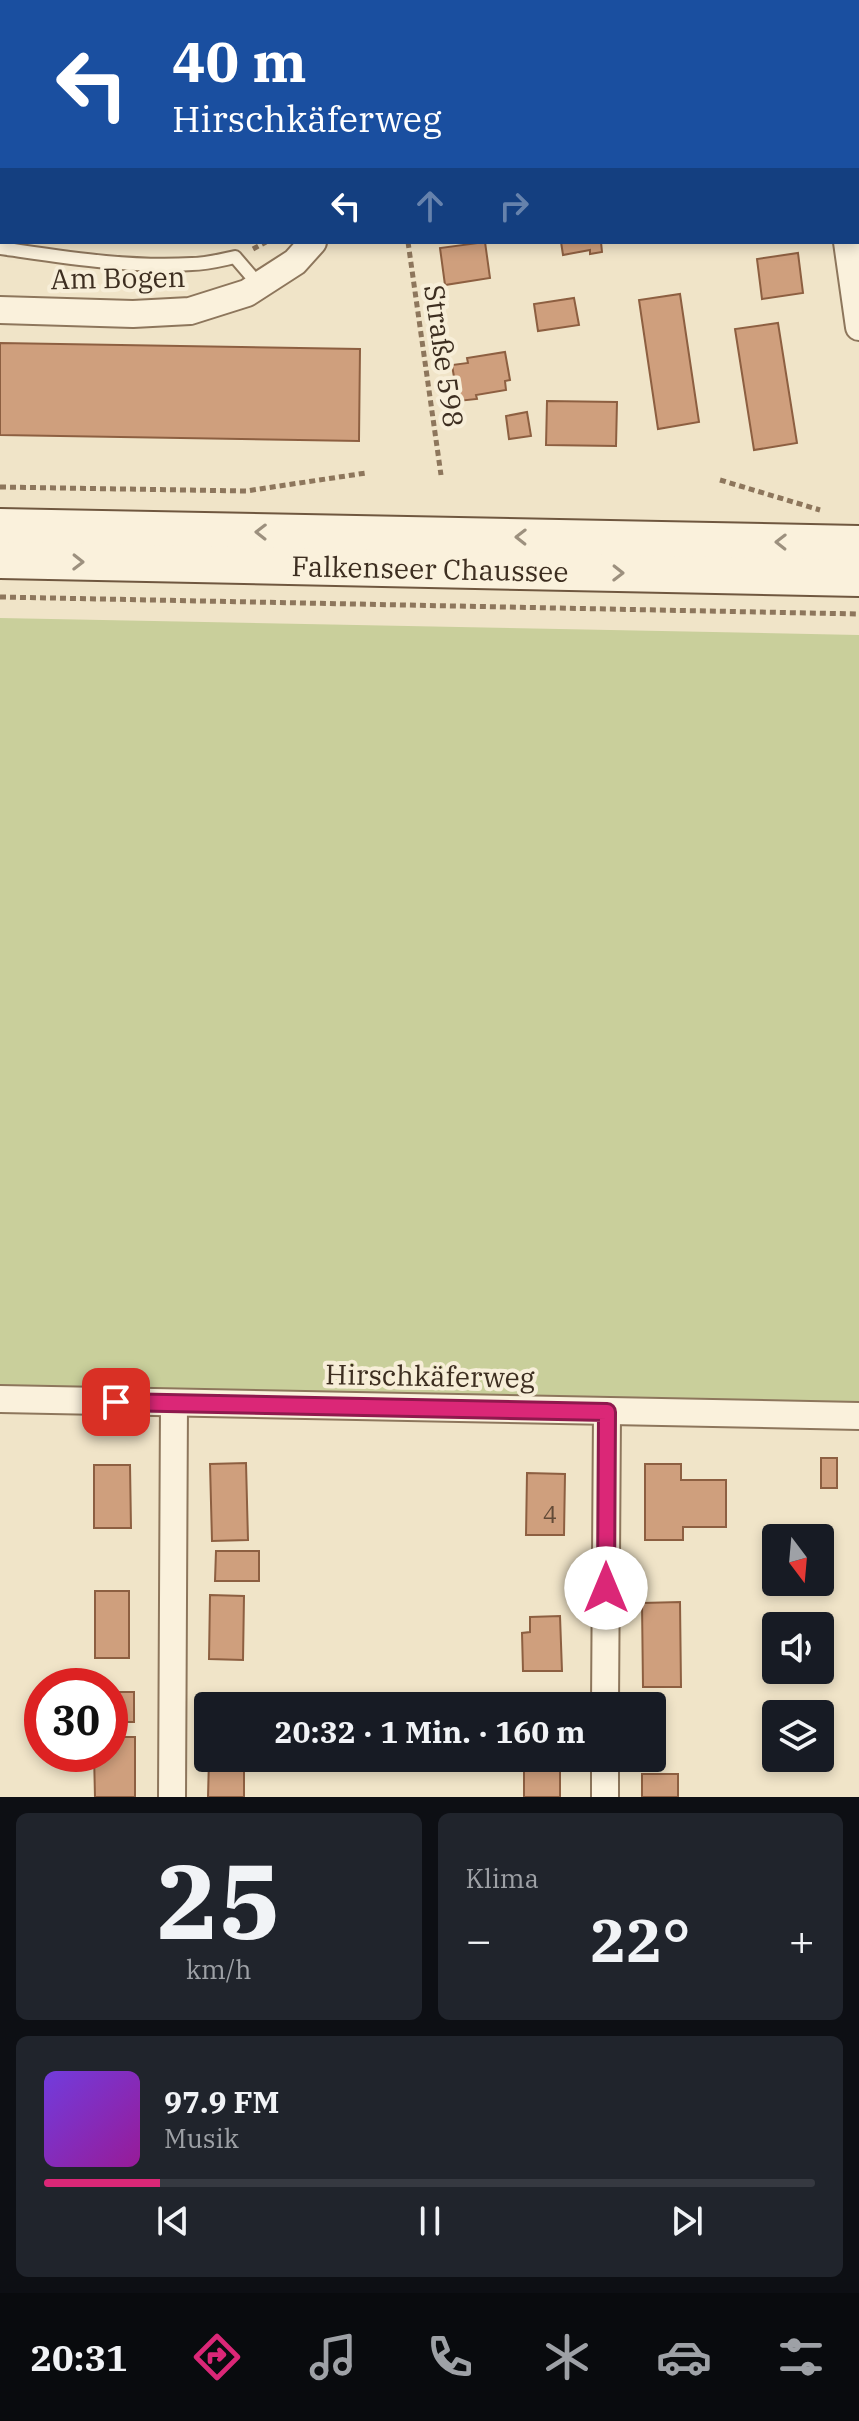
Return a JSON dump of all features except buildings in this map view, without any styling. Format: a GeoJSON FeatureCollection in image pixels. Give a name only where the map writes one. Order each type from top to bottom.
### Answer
{"type":"FeatureCollection","features":[{"type":"Feature","properties":{"kind":"main road","name":"Falkenseer Chaussee"},"geometry":{"type":"LineString","coordinates":[[0,527],[859,544]]}},
{"type":"Feature","properties":{"kind":"main road","name":"Falkenseer Chaussee"},"geometry":{"type":"LineString","coordinates":[[0,560],[859,578]]}},
{"type":"Feature","properties":{"kind":"street","name":"Am Bogen"},"geometry":{"type":"LineString","coordinates":[[0,310],[133,314],[190,311],[247,293],[295,262],[311,244]]}},
{"type":"Feature","properties":{"kind":"street"},"geometry":{"type":"LineString","coordinates":[[847,244],[859,327]]}},
{"type":"Feature","properties":{"kind":"street","name":"Hirschkäferweg"},"geometry":{"type":"LineString","coordinates":[[0,1399],[859,1416]]}},
{"type":"Feature","properties":{"kind":"street"},"geometry":{"type":"LineString","coordinates":[[172,1797],[174,1403]]}},
{"type":"Feature","properties":{"kind":"street"},"geometry":{"type":"LineString","coordinates":[[605,1692],[607,1412]]}},
{"type":"Feature","properties":{"kind":"street"},"geometry":{"type":"LineString","coordinates":[[605,1772],[605,1797]]}},
{"type":"Feature","properties":{"kind":"lane"},"geometry":{"type":"LineString","coordinates":[[0,248],[88,260],[148,264],[195,264],[235,257],[259,285]]}},
{"type":"Feature","properties":{"kind":"path","name":"Straße 598"},"geometry":{"type":"LineString","coordinates":[[408,244],[441,475]]}},
{"type":"Feature","properties":{"kind":"path"},"geometry":{"type":"LineString","coordinates":[[0,487],[246,491],[366,473]]}},
{"type":"Feature","properties":{"kind":"path"},"geometry":{"type":"LineString","coordinates":[[720,480],[831,514]]}},
{"type":"Feature","properties":{"kind":"path"},"geometry":{"type":"LineString","coordinates":[[0,597],[859,614]]}},
{"type":"Feature","properties":{"kind":"green space"},"geometry":{"type":"Polygon","coordinates":[[[0,618],[859,635],[859,1404],[0,1390],[0,618]]]}},
{"type":"Feature","properties":{"kind":"route"},"geometry":{"type":"LineString","coordinates":[[116,1402],[607,1412],[606,1588]]}}]}
